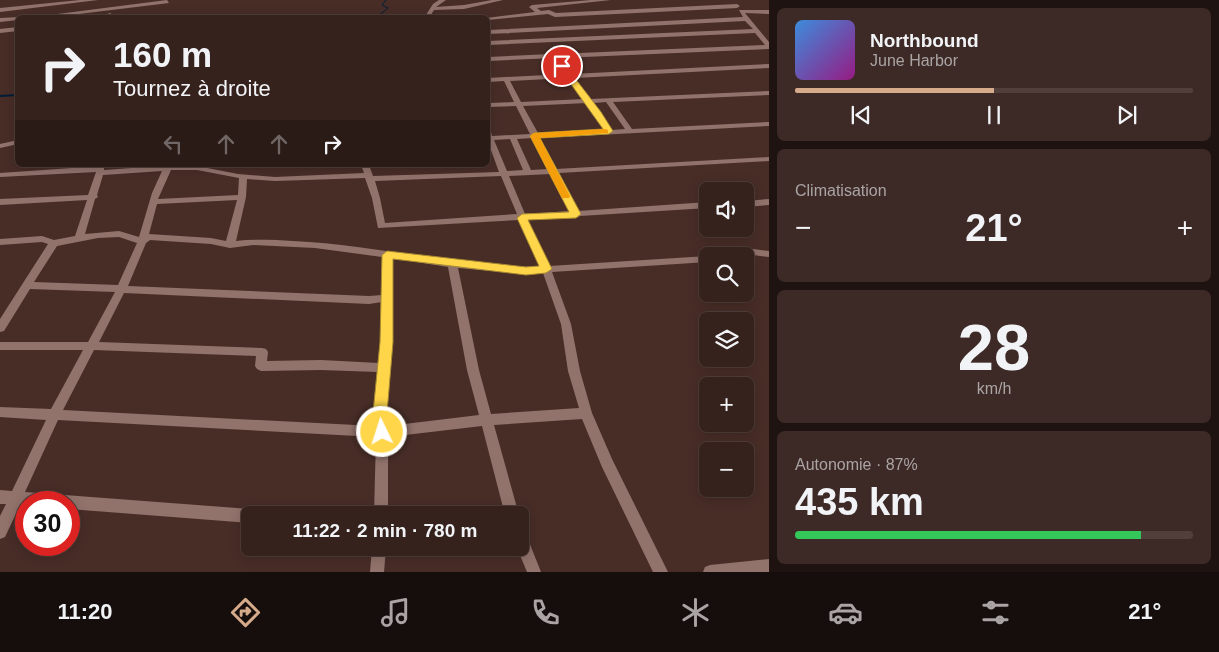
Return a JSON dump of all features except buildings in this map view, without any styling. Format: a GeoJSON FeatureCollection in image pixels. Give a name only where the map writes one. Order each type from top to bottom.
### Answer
{"type":"FeatureCollection","features":[{"type":"Feature","properties":{"kind":"street"},"geometry":{"type":"LineString","coordinates":[[4,3],[1,11],[95,0]]}},
{"type":"Feature","properties":{"kind":"street"},"geometry":{"type":"LineString","coordinates":[[428,15],[443,0]]}},
{"type":"Feature","properties":{"kind":"street"},"geometry":{"type":"LineString","coordinates":[[432,9],[464,8],[500,0]]}},
{"type":"Feature","properties":{"kind":"street"},"geometry":{"type":"LineString","coordinates":[[546,0],[551,4]]}},
{"type":"Feature","properties":{"kind":"street"},"geometry":{"type":"LineString","coordinates":[[540,13],[532,7],[608,0]]}},
{"type":"Feature","properties":{"kind":"street"},"geometry":{"type":"LineString","coordinates":[[733,0],[745,19],[769,45]]}},
{"type":"Feature","properties":{"kind":"street"},"geometry":{"type":"LineString","coordinates":[[102,9],[104,2]]}},
{"type":"Feature","properties":{"kind":"street"},"geometry":{"type":"LineString","coordinates":[[53,15],[167,2]]}},
{"type":"Feature","properties":{"kind":"street"},"geometry":{"type":"LineString","coordinates":[[490,18],[550,12],[555,15],[739,9],[769,12]]}},
{"type":"Feature","properties":{"kind":"street"},"geometry":{"type":"LineString","coordinates":[[523,15],[537,28],[554,56],[609,131]]}},
{"type":"Feature","properties":{"kind":"street"},"geometry":{"type":"LineString","coordinates":[[0,20],[15,18]]}},
{"type":"Feature","properties":{"kind":"street"},"geometry":{"type":"LineString","coordinates":[[490,32],[745,19]]}},
{"type":"Feature","properties":{"kind":"street"},"geometry":{"type":"LineString","coordinates":[[0,31],[15,29]]}},
{"type":"Feature","properties":{"kind":"street"},"geometry":{"type":"LineString","coordinates":[[490,43],[756,32]]}},
{"type":"Feature","properties":{"kind":"street"},"geometry":{"type":"LineString","coordinates":[[490,60],[769,45]]}},
{"type":"Feature","properties":{"kind":"street"},"geometry":{"type":"LineString","coordinates":[[490,80],[769,66]]}},
{"type":"Feature","properties":{"kind":"street"},"geometry":{"type":"LineString","coordinates":[[506,79],[552,172],[576,214]]}},
{"type":"Feature","properties":{"kind":"street"},"geometry":{"type":"LineString","coordinates":[[490,105],[769,93]]}},
{"type":"Feature","properties":{"kind":"street"},"geometry":{"type":"LineString","coordinates":[[608,100],[630,130]]}},
{"type":"Feature","properties":{"kind":"street"},"geometry":{"type":"LineString","coordinates":[[490,136],[513,137],[769,124]]}},
{"type":"Feature","properties":{"kind":"street"},"geometry":{"type":"LineString","coordinates":[[513,137],[528,173]]}},
{"type":"Feature","properties":{"kind":"street"},"geometry":{"type":"LineString","coordinates":[[490,140],[506,174],[522,218],[546,269],[566,324],[574,372],[586,413],[607,463],[660,572]]}},
{"type":"Feature","properties":{"kind":"street"},"geometry":{"type":"LineString","coordinates":[[0,146],[15,143]]}},
{"type":"Feature","properties":{"kind":"street"},"geometry":{"type":"LineString","coordinates":[[183,167],[274,179],[506,174],[769,159]]}},
{"type":"Feature","properties":{"kind":"street"},"geometry":{"type":"LineString","coordinates":[[0,175],[146,167]]}},
{"type":"Feature","properties":{"kind":"street"},"geometry":{"type":"LineString","coordinates":[[19,491],[55,414],[93,346],[122,288],[142,241],[156,193],[169,167]]}},
{"type":"Feature","properties":{"kind":"street"},"geometry":{"type":"LineString","coordinates":[[366,167],[376,198],[381,226],[699,206]]}},
{"type":"Feature","properties":{"kind":"street"},"geometry":{"type":"LineString","coordinates":[[79,238],[94,198],[101,169]]}},
{"type":"Feature","properties":{"kind":"street"},"geometry":{"type":"LineString","coordinates":[[230,245],[242,197],[243,176]]}},
{"type":"Feature","properties":{"kind":"street"},"geometry":{"type":"LineString","coordinates":[[154,202],[242,197]]}},
{"type":"Feature","properties":{"kind":"street"},"geometry":{"type":"LineString","coordinates":[[0,202],[94,198]]}},
{"type":"Feature","properties":{"kind":"street"},"geometry":{"type":"LineString","coordinates":[[754,203],[769,202]]}},
{"type":"Feature","properties":{"kind":"street"},"geometry":{"type":"LineString","coordinates":[[0,242],[42,238],[54,243],[98,235],[119,234],[142,241]]}},
{"type":"Feature","properties":{"kind":"street"},"geometry":{"type":"LineString","coordinates":[[142,241],[148,237],[170,240],[212,240],[230,245],[253,242],[315,246],[412,257],[452,264],[526,271],[699,260]]}},
{"type":"Feature","properties":{"kind":"street"},"geometry":{"type":"LineString","coordinates":[[0,328],[54,243]]}},
{"type":"Feature","properties":{"kind":"street"},"geometry":{"type":"LineString","coordinates":[[754,252],[769,254]]}},
{"type":"Feature","properties":{"kind":"street"},"geometry":{"type":"LineString","coordinates":[[381,506],[382,432],[380,413],[387,342],[387,255]]}},
{"type":"Feature","properties":{"kind":"street"},"geometry":{"type":"LineString","coordinates":[[452,264],[463,328],[510,506]]}},
{"type":"Feature","properties":{"kind":"street"},"geometry":{"type":"LineString","coordinates":[[27,284],[369,300],[386,298]]}},
{"type":"Feature","properties":{"kind":"street"},"geometry":{"type":"LineString","coordinates":[[0,346],[93,346],[262,352],[261,366],[321,365],[383,368]]}},
{"type":"Feature","properties":{"kind":"street"},"geometry":{"type":"LineString","coordinates":[[0,412],[382,432],[486,420],[586,413]]}},
{"type":"Feature","properties":{"kind":"street"},"geometry":{"type":"LineString","coordinates":[[0,497],[15,498]]}},
{"type":"Feature","properties":{"kind":"street"},"geometry":{"type":"LineString","coordinates":[[0,532],[15,500]]}},
{"type":"Feature","properties":{"kind":"street"},"geometry":{"type":"LineString","coordinates":[[80,503],[241,515]]}},
{"type":"Feature","properties":{"kind":"street"},"geometry":{"type":"LineString","coordinates":[[377,572],[378,556]]}},
{"type":"Feature","properties":{"kind":"street"},"geometry":{"type":"LineString","coordinates":[[528,556],[534,572]]}},
{"type":"Feature","properties":{"kind":"street"},"geometry":{"type":"LineString","coordinates":[[710,572],[769,566]]}},
{"type":"Feature","properties":{"kind":"waterway"},"geometry":{"type":"LineString","coordinates":[[380,15],[388,8],[382,5],[386,0]]}},
{"type":"Feature","properties":{"kind":"waterway"},"geometry":{"type":"LineString","coordinates":[[0,96],[15,95]]}},
{"type":"Feature","properties":{"kind":"slow traffic"},"geometry":{"type":"LineString","coordinates":[[565,196],[534,136],[605,131]]}},
{"type":"Feature","properties":{"kind":"route"},"geometry":{"type":"LineString","coordinates":[[382,432],[380,413],[387,342],[387,255],[452,264],[500,267],[526,271],[546,269],[522,218],[576,214],[534,136],[609,131],[562,66]]}}]}
